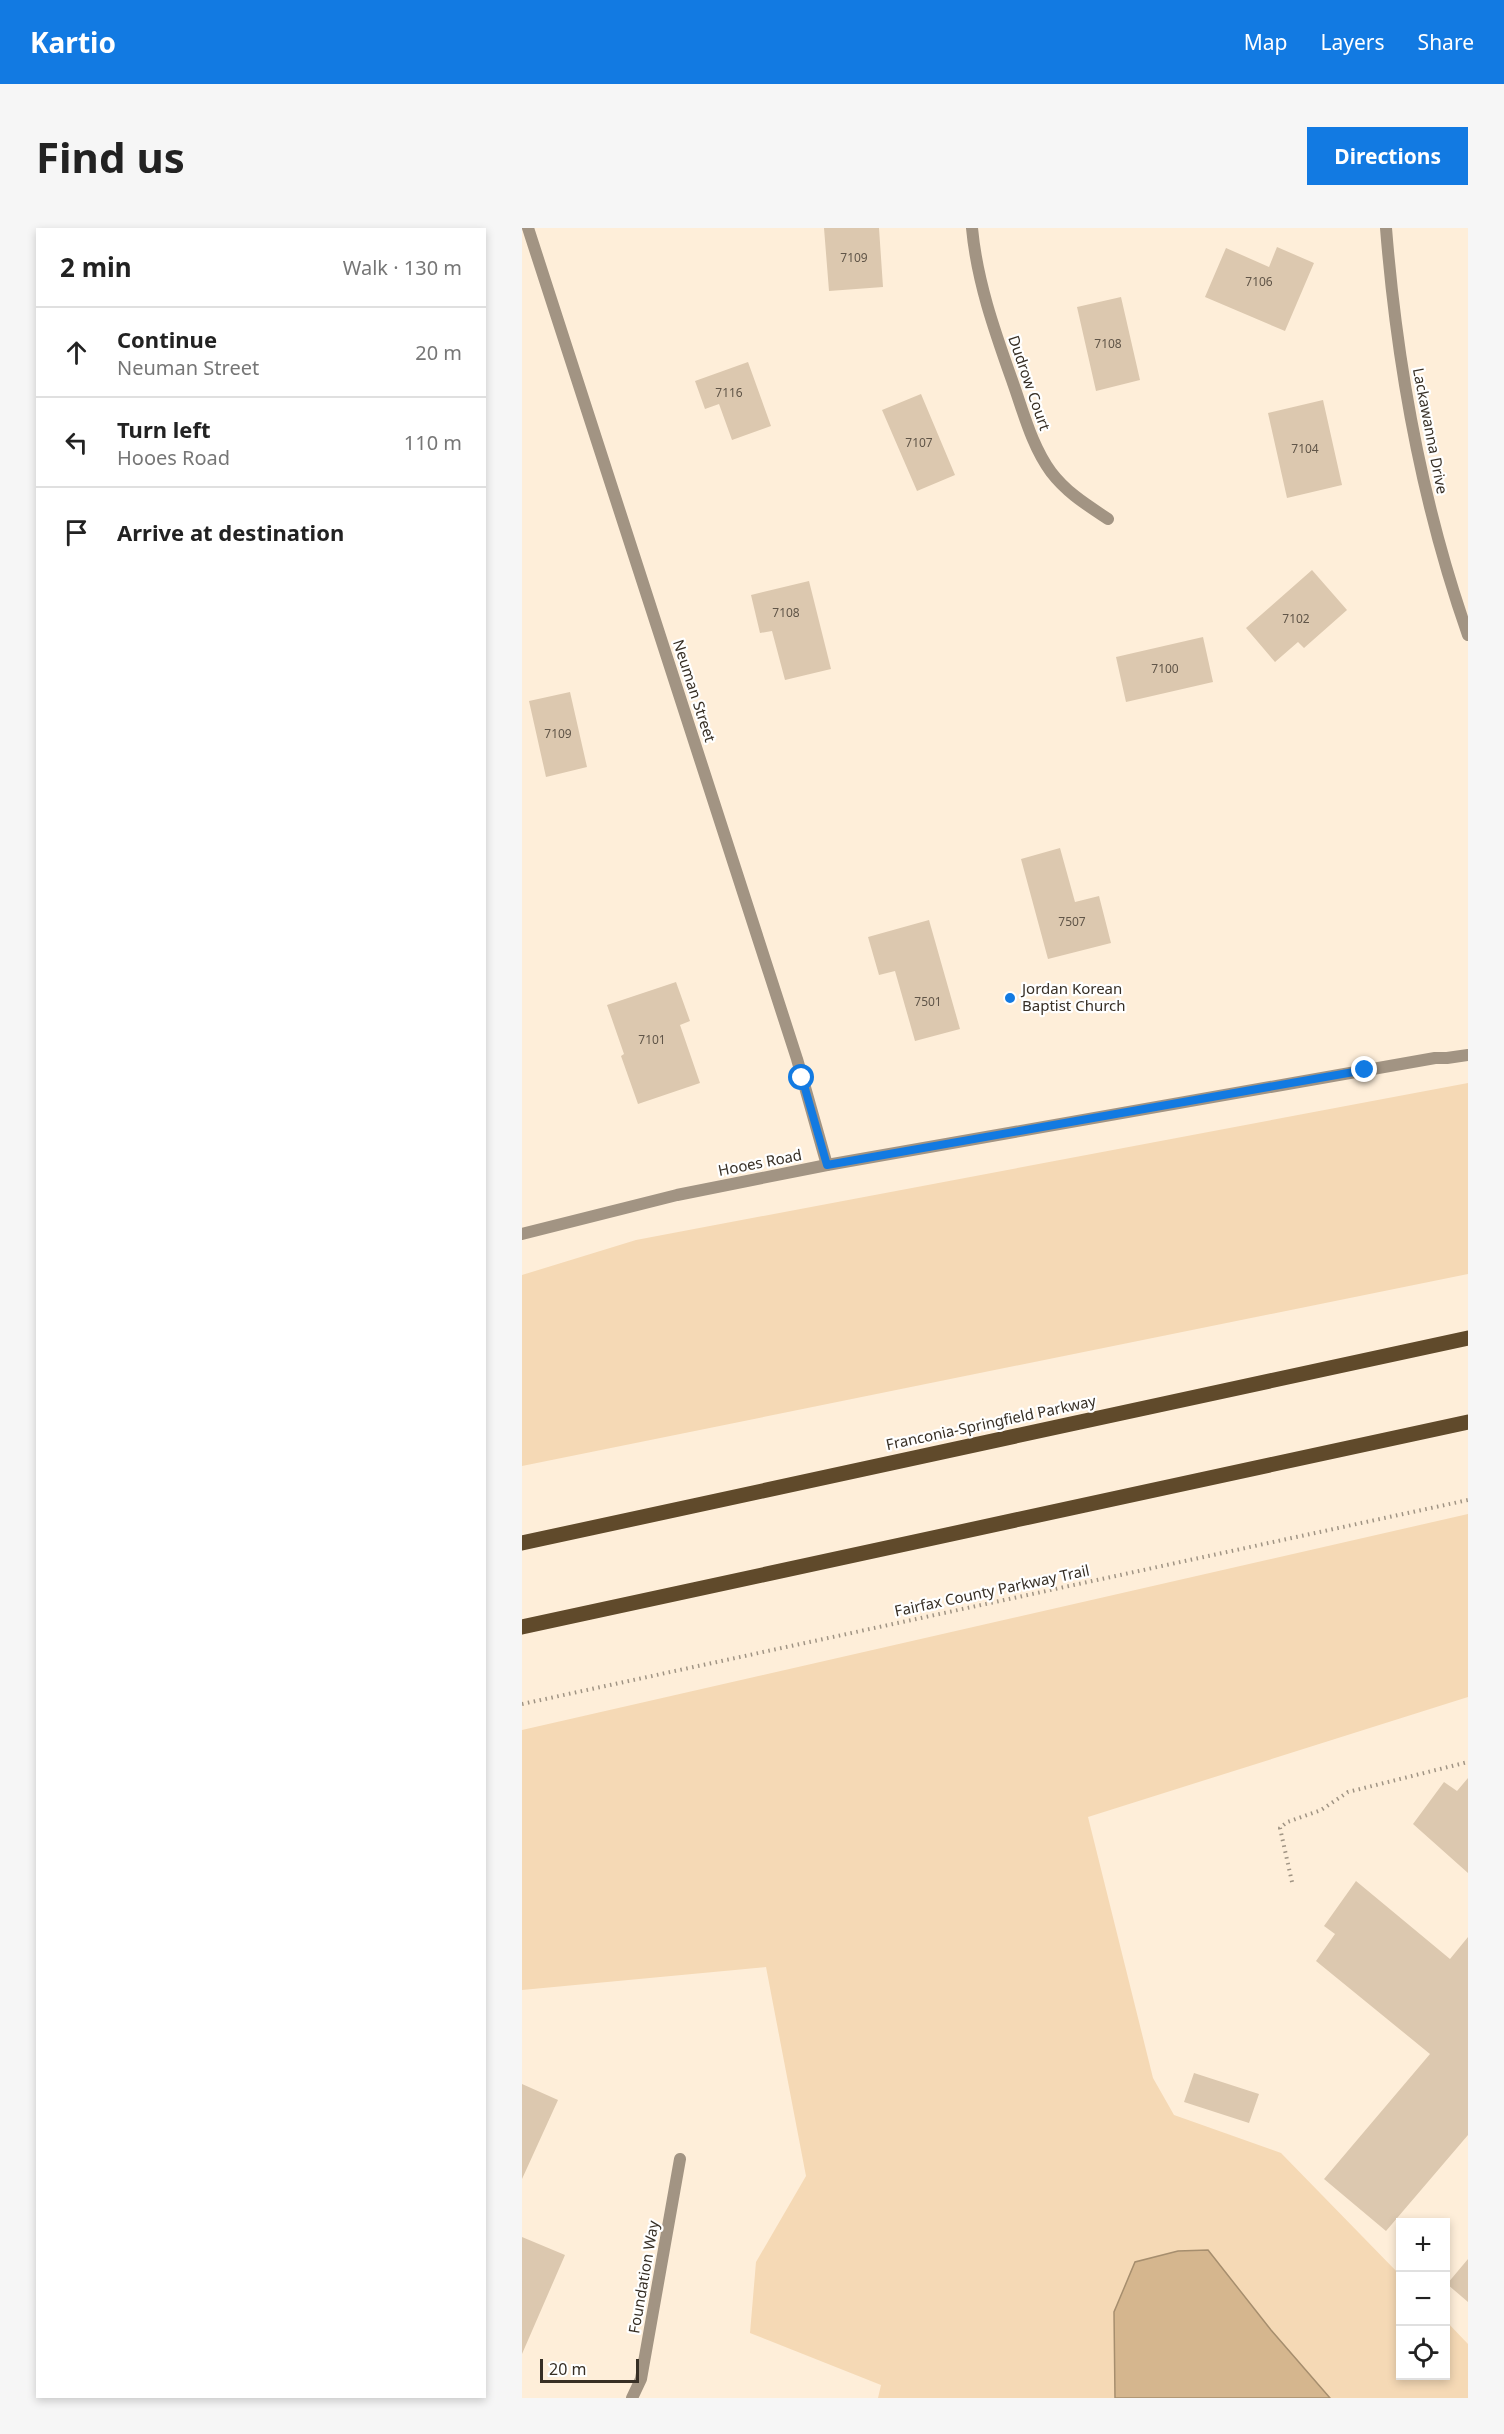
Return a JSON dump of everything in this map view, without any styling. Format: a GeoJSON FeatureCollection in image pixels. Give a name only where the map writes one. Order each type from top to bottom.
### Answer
{"type":"FeatureCollection","features":[{"type":"Feature","properties":{"kind":"main road","name":"Franconia-Springfield Parkway"},"geometry":{"type":"LineString","coordinates":[[522,1543],[1468,1338]]}},
{"type":"Feature","properties":{"kind":"main road"},"geometry":{"type":"LineString","coordinates":[[522,1627],[1468,1422]]}},
{"type":"Feature","properties":{"kind":"street","name":"Neuman Street"},"geometry":{"type":"LineString","coordinates":[[528,228],[794,1048],[827,1165]]}},
{"type":"Feature","properties":{"kind":"street","name":"Dudrow Court"},"geometry":{"type":"LineString","coordinates":[[972,228],[978,276],[1033,440],[1051,471],[1072,496],[1108,519]]}},
{"type":"Feature","properties":{"kind":"street","name":"Lackawanna Drive"},"geometry":{"type":"LineString","coordinates":[[1386,228],[1403,375],[1422,475],[1468,635]]}},
{"type":"Feature","properties":{"kind":"street","name":"Hooes Road"},"geometry":{"type":"LineString","coordinates":[[522,1234],[677,1195],[827,1165],[1468,1054]]}},
{"type":"Feature","properties":{"kind":"street","name":"Foundation Way"},"geometry":{"type":"LineString","coordinates":[[632,2398],[641,2379],[680,2159]]}},
{"type":"Feature","properties":{"kind":"path","name":"Fairfax County Parkway Trail"},"geometry":{"type":"LineString","coordinates":[[522,1704],[1468,1500]]}},
{"type":"Feature","properties":{"kind":"path"},"geometry":{"type":"LineString","coordinates":[[1292,1882],[1280,1828],[1287,1822],[1322,1810],[1348,1791],[1468,1762]]}},
{"type":"Feature","properties":{"kind":"shaded area"},"geometry":{"type":"Polygon","coordinates":[[[1468,1083],[1468,1274],[522,1466],[522,1275],[636,1240],[1468,1083]]]}},
{"type":"Feature","properties":{"kind":"shaded area"},"geometry":{"type":"Polygon","coordinates":[[[1468,1514],[1468,1697],[1088,1817],[1153,2078],[1174,2115],[1281,2153],[1396,2271],[1396,2380],[1450,2380],[1450,2325],[1468,2344],[1468,2398],[878,2398],[881,2385],[750,2333],[756,2262],[806,2176],[766,1967],[522,1990],[522,1730],[1468,1514]]]}},
{"type":"Feature","properties":{"kind":"shaded area"},"geometry":{"type":"Polygon","coordinates":[[[1208,2250],[1271,2330],[1330,2398],[1115,2398],[1114,2312],[1135,2262],[1178,2251],[1208,2250]]]}},
{"type":"Feature","properties":{"kind":"building"},"geometry":{"type":"Polygon","coordinates":[[[824,228],[879,228],[883,287],[829,291],[824,228]]]}},
{"type":"Feature","properties":{"kind":"building"},"geometry":{"type":"Polygon","coordinates":[[[1277,247],[1314,263],[1285,331],[1205,297],[1226,248],[1269,267],[1277,247]]]}},
{"type":"Feature","properties":{"kind":"building"},"geometry":{"type":"Polygon","coordinates":[[[1121,297],[1140,380],[1096,391],[1077,307],[1121,297]]]}},
{"type":"Feature","properties":{"kind":"building"},"geometry":{"type":"Polygon","coordinates":[[[748,362],[771,426],[732,440],[719,404],[705,409],[695,381],[748,362]]]}},
{"type":"Feature","properties":{"kind":"building"},"geometry":{"type":"Polygon","coordinates":[[[921,394],[955,475],[917,491],[882,410],[921,394]]]}},
{"type":"Feature","properties":{"kind":"building"},"geometry":{"type":"Polygon","coordinates":[[[1323,400],[1342,485],[1287,498],[1268,413],[1323,400]]]}},
{"type":"Feature","properties":{"kind":"building"},"geometry":{"type":"Polygon","coordinates":[[[1312,570],[1347,610],[1304,648],[1298,642],[1275,662],[1246,628],[1312,570]]]}},
{"type":"Feature","properties":{"kind":"building"},"geometry":{"type":"Polygon","coordinates":[[[809,581],[831,669],[785,680],[772,631],[760,633],[751,595],[809,581]]]}},
{"type":"Feature","properties":{"kind":"building"},"geometry":{"type":"Polygon","coordinates":[[[1203,637],[1213,682],[1126,702],[1116,657],[1203,637]]]}},
{"type":"Feature","properties":{"kind":"building"},"geometry":{"type":"Polygon","coordinates":[[[570,692],[587,767],[546,777],[529,701],[570,692]]]}},
{"type":"Feature","properties":{"kind":"building"},"geometry":{"type":"Polygon","coordinates":[[[1060,848],[1075,902],[1099,896],[1111,943],[1048,959],[1021,859],[1060,848]]]}},
{"type":"Feature","properties":{"kind":"building"},"geometry":{"type":"Polygon","coordinates":[[[929,920],[960,1029],[915,1041],[895,971],[879,975],[868,937],[929,920]]]}},
{"type":"Feature","properties":{"kind":"building"},"geometry":{"type":"Polygon","coordinates":[[[676,982],[690,1021],[680,1025],[700,1083],[638,1104],[621,1056],[624,1054],[607,1005],[676,982]]]}},
{"type":"Feature","properties":{"kind":"building"},"geometry":{"type":"Polygon","coordinates":[[[1468,1778],[1468,1873],[1413,1824],[1444,1782],[1457,1791],[1468,1778]]]}},
{"type":"Feature","properties":{"kind":"building"},"geometry":{"type":"Polygon","coordinates":[[[1356,1881],[1450,1959],[1468,1937],[1468,2135],[1386,2231],[1324,2179],[1430,2054],[1316,1961],[1335,1934],[1324,1926],[1356,1881]]]}},
{"type":"Feature","properties":{"kind":"building"},"geometry":{"type":"Polygon","coordinates":[[[1194,2073],[1259,2094],[1249,2123],[1184,2102],[1194,2073]]]}},
{"type":"Feature","properties":{"kind":"building"},"geometry":{"type":"Polygon","coordinates":[[[522,2084],[558,2100],[522,2179],[522,2084]]]}},
{"type":"Feature","properties":{"kind":"building"},"geometry":{"type":"Polygon","coordinates":[[[522,2237],[565,2255],[522,2354],[522,2237]]]}},
{"type":"Feature","properties":{"kind":"building"},"geometry":{"type":"Polygon","coordinates":[[[1468,2259],[1468,2302],[1450,2287],[1450,2280],[1468,2259]]]}},
{"type":"Feature","properties":{"kind":"place","name":"Jordan Korean Baptist Church"},"geometry":{"type":"Point","coordinates":[1010,998]}},
{"type":"Feature","properties":{"kind":"route"},"geometry":{"type":"LineString","coordinates":[[802,1078],[827,1165],[1365,1070]]}}]}
